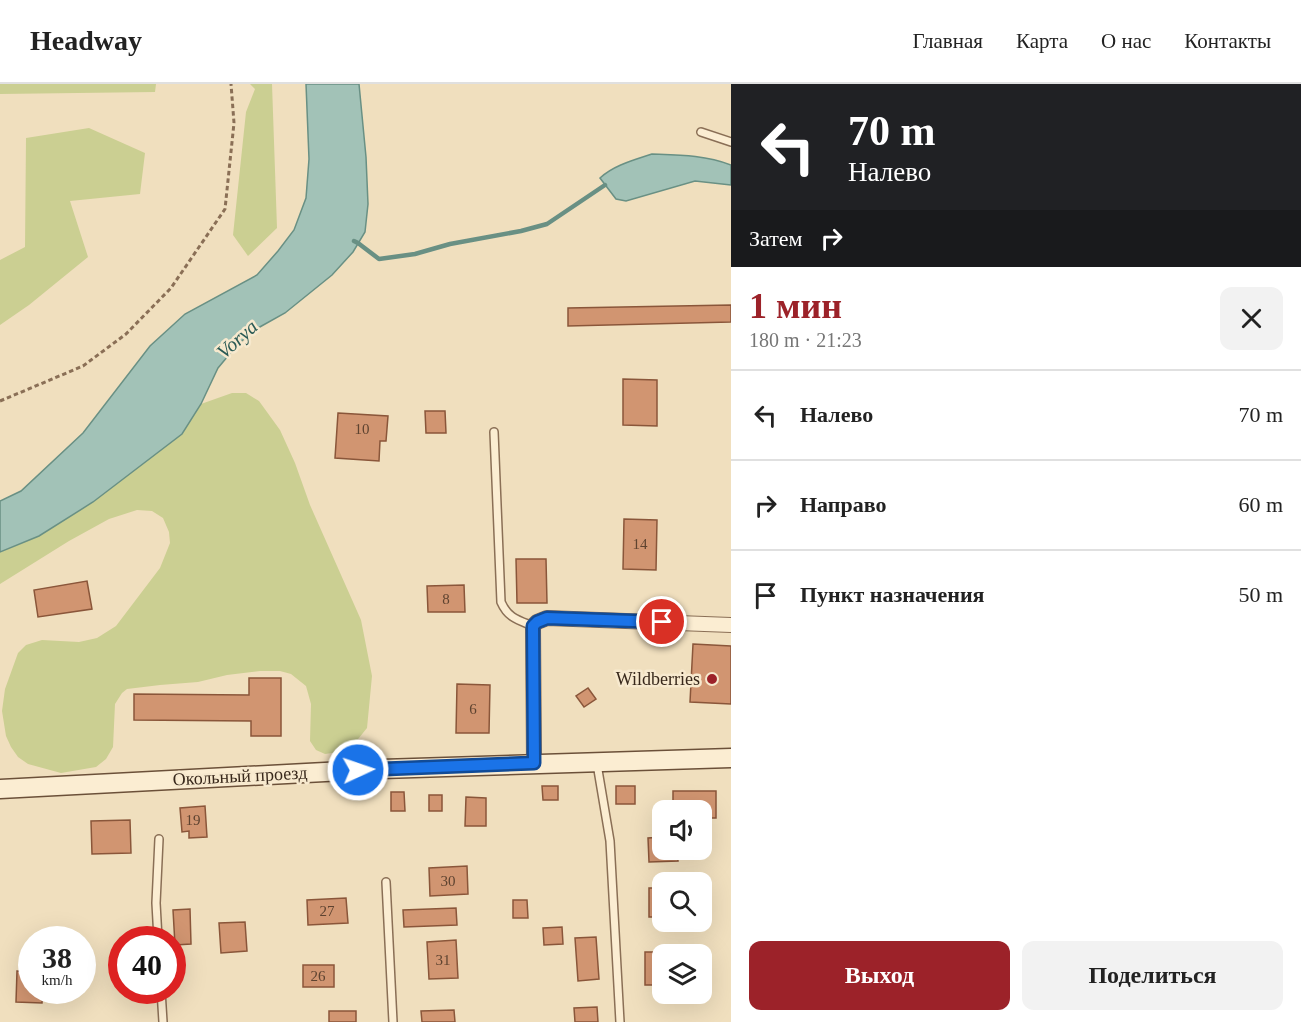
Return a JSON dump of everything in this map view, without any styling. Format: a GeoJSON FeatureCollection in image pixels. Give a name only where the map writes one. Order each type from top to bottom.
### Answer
{"type":"FeatureCollection","features":[{"type":"Feature","properties":{"kind":"street"},"geometry":{"type":"LineString","coordinates":[[534,763],[533,626],[537,622],[547,618],[731,625]]}},
{"type":"Feature","properties":{"kind":"street","name":"Окольный проезд"},"geometry":{"type":"LineString","coordinates":[[0,789],[382,769],[731,758]]}},
{"type":"Feature","properties":{"kind":"lane"},"geometry":{"type":"LineString","coordinates":[[701,132],[731,142]]}},
{"type":"Feature","properties":{"kind":"lane"},"geometry":{"type":"LineString","coordinates":[[494,432],[501,602],[505,611],[515,619],[533,626]]}},
{"type":"Feature","properties":{"kind":"lane"},"geometry":{"type":"LineString","coordinates":[[597,761],[610,841],[620,1022]]}},
{"type":"Feature","properties":{"kind":"lane"},"geometry":{"type":"LineString","coordinates":[[157,926],[159,839]]}},
{"type":"Feature","properties":{"kind":"lane"},"geometry":{"type":"LineString","coordinates":[[386,882],[393,1022]]}},
{"type":"Feature","properties":{"kind":"lane"},"geometry":{"type":"LineString","coordinates":[[162,1004],[163,1022]]}},
{"type":"Feature","properties":{"kind":"path"},"geometry":{"type":"LineString","coordinates":[[0,401],[83,366],[126,334],[171,288],[225,209],[234,123],[231,84]]}},
{"type":"Feature","properties":{"kind":"green space"},"geometry":{"type":"Polygon","coordinates":[[[0,84],[156,84],[155,92],[0,94],[0,84]]]}},
{"type":"Feature","properties":{"kind":"green space"},"geometry":{"type":"Polygon","coordinates":[[[250,84],[272,84],[277,228],[248,256],[233,235],[246,112],[255,89],[250,84]]]}},
{"type":"Feature","properties":{"kind":"green space"},"geometry":{"type":"Polygon","coordinates":[[[89,128],[145,153],[140,194],[70,201],[88,257],[29,305],[0,325],[0,260],[25,247],[26,138],[89,128]]]}},
{"type":"Feature","properties":{"kind":"green space"},"geometry":{"type":"Polygon","coordinates":[[[232,393],[246,393],[259,401],[280,430],[310,505],[361,620],[372,676],[367,728],[354,744],[339,752],[325,754],[316,750],[310,741],[311,704],[306,686],[291,674],[280,671],[260,671],[227,675],[198,682],[127,689],[115,704],[113,747],[106,759],[96,767],[61,773],[28,764],[18,757],[11,747],[6,736],[2,711],[5,689],[18,653],[26,645],[42,640],[79,642],[97,638],[116,626],[160,568],[170,543],[169,532],[163,518],[152,511],[137,510],[109,519],[0,584],[0,552],[39,536],[93,502],[182,434],[201,404],[232,393]]]}},
{"type":"Feature","properties":{"kind":"water","name":"Vorya"},"geometry":{"type":"Polygon","coordinates":[[[306,84],[359,84],[368,204],[365,232],[353,252],[332,275],[285,313],[258,328],[238,344],[218,368],[201,404],[182,434],[93,502],[39,536],[0,552],[0,501],[21,491],[83,433],[150,346],[185,314],[257,275],[294,230],[306,198],[309,159],[306,84]]]}},
{"type":"Feature","properties":{"kind":"water"},"geometry":{"type":"Polygon","coordinates":[[[652,154],[702,157],[731,165],[731,185],[695,181],[626,201],[616,199],[600,178],[618,166],[652,154]]]}},
{"type":"Feature","properties":{"kind":"building"},"geometry":{"type":"Polygon","coordinates":[[[731,305],[731,322],[568,326],[568,308],[731,305]]]}},
{"type":"Feature","properties":{"kind":"building"},"geometry":{"type":"Polygon","coordinates":[[[623,379],[657,380],[657,426],[623,425],[623,379]]]}},
{"type":"Feature","properties":{"kind":"building"},"geometry":{"type":"Polygon","coordinates":[[[425,411],[445,411],[446,433],[426,433],[425,411]]]}},
{"type":"Feature","properties":{"kind":"building"},"geometry":{"type":"Polygon","coordinates":[[[338,413],[388,416],[386,441],[380,441],[379,461],[335,458],[338,413]]]}},
{"type":"Feature","properties":{"kind":"building"},"geometry":{"type":"Polygon","coordinates":[[[624,519],[657,520],[656,570],[623,569],[624,519]]]}},
{"type":"Feature","properties":{"kind":"building"},"geometry":{"type":"Polygon","coordinates":[[[516,559],[546,559],[547,603],[517,603],[516,559]]]}},
{"type":"Feature","properties":{"kind":"building"},"geometry":{"type":"Polygon","coordinates":[[[87,581],[92,609],[38,617],[34,590],[87,581]]]}},
{"type":"Feature","properties":{"kind":"building"},"geometry":{"type":"Polygon","coordinates":[[[464,585],[465,612],[428,612],[427,586],[464,585]]]}},
{"type":"Feature","properties":{"kind":"building"},"geometry":{"type":"Polygon","coordinates":[[[693,644],[731,646],[731,704],[690,702],[693,644]]]}},
{"type":"Feature","properties":{"kind":"building"},"geometry":{"type":"Polygon","coordinates":[[[249,678],[281,678],[281,736],[251,736],[251,721],[134,720],[134,694],[249,695],[249,678]]]}},
{"type":"Feature","properties":{"kind":"building"},"geometry":{"type":"Polygon","coordinates":[[[457,684],[490,685],[489,733],[456,733],[457,684]]]}},
{"type":"Feature","properties":{"kind":"building"},"geometry":{"type":"Polygon","coordinates":[[[588,688],[596,699],[584,707],[576,696],[588,688]]]}},
{"type":"Feature","properties":{"kind":"building"},"geometry":{"type":"Polygon","coordinates":[[[542,786],[558,786],[558,800],[543,800],[542,786]]]}},
{"type":"Feature","properties":{"kind":"building"},"geometry":{"type":"Polygon","coordinates":[[[616,786],[635,786],[635,804],[616,804],[616,786]]]}},
{"type":"Feature","properties":{"kind":"building"},"geometry":{"type":"Polygon","coordinates":[[[673,791],[716,791],[716,818],[712,818],[712,800],[673,800],[673,791]]]}},
{"type":"Feature","properties":{"kind":"building"},"geometry":{"type":"Polygon","coordinates":[[[391,792],[404,792],[405,811],[391,811],[391,792]]]}},
{"type":"Feature","properties":{"kind":"building"},"geometry":{"type":"Polygon","coordinates":[[[429,795],[442,795],[442,811],[429,811],[429,795]]]}},
{"type":"Feature","properties":{"kind":"building"},"geometry":{"type":"Polygon","coordinates":[[[466,797],[486,798],[486,826],[465,826],[466,797]]]}},
{"type":"Feature","properties":{"kind":"building"},"geometry":{"type":"Polygon","coordinates":[[[205,806],[207,837],[189,838],[189,831],[182,832],[180,808],[205,806]]]}},
{"type":"Feature","properties":{"kind":"building"},"geometry":{"type":"Polygon","coordinates":[[[130,820],[131,853],[92,854],[91,821],[130,820]]]}},
{"type":"Feature","properties":{"kind":"building"},"geometry":{"type":"Polygon","coordinates":[[[648,838],[652,838],[652,860],[678,861],[649,862],[648,838]]]}},
{"type":"Feature","properties":{"kind":"building"},"geometry":{"type":"Polygon","coordinates":[[[467,866],[468,894],[430,896],[429,868],[467,866]]]}},
{"type":"Feature","properties":{"kind":"building"},"geometry":{"type":"Polygon","coordinates":[[[649,888],[652,888],[652,917],[649,917],[649,888]]]}},
{"type":"Feature","properties":{"kind":"building"},"geometry":{"type":"Polygon","coordinates":[[[346,898],[348,923],[308,925],[307,900],[346,898]]]}},
{"type":"Feature","properties":{"kind":"building"},"geometry":{"type":"Polygon","coordinates":[[[513,900],[527,900],[528,918],[513,918],[513,900]]]}},
{"type":"Feature","properties":{"kind":"building"},"geometry":{"type":"Polygon","coordinates":[[[456,908],[457,925],[404,927],[403,910],[456,908]]]}},
{"type":"Feature","properties":{"kind":"building"},"geometry":{"type":"Polygon","coordinates":[[[190,909],[191,944],[186,944],[186,926],[174,926],[173,910],[190,909]]]}},
{"type":"Feature","properties":{"kind":"building"},"geometry":{"type":"Polygon","coordinates":[[[245,922],[247,951],[221,953],[219,923],[245,922]]]}},
{"type":"Feature","properties":{"kind":"building"},"geometry":{"type":"Polygon","coordinates":[[[562,927],[563,944],[544,945],[543,928],[562,927]]]}},
{"type":"Feature","properties":{"kind":"building"},"geometry":{"type":"Polygon","coordinates":[[[596,937],[599,979],[578,981],[575,938],[596,937]]]}},
{"type":"Feature","properties":{"kind":"building"},"geometry":{"type":"Polygon","coordinates":[[[456,940],[458,978],[429,979],[427,942],[456,940]]]}},
{"type":"Feature","properties":{"kind":"building"},"geometry":{"type":"Polygon","coordinates":[[[645,952],[652,952],[652,985],[645,985],[645,952]]]}},
{"type":"Feature","properties":{"kind":"building"},"geometry":{"type":"Polygon","coordinates":[[[303,965],[334,965],[334,987],[303,987],[303,965]]]}},
{"type":"Feature","properties":{"kind":"building"},"geometry":{"type":"Polygon","coordinates":[[[17,971],[18,1002],[16,1002],[17,971]]]}},
{"type":"Feature","properties":{"kind":"building"},"geometry":{"type":"Polygon","coordinates":[[[597,1007],[598,1022],[575,1022],[574,1008],[597,1007]]]}},
{"type":"Feature","properties":{"kind":"building"},"geometry":{"type":"Polygon","coordinates":[[[454,1010],[455,1022],[422,1022],[421,1011],[454,1010]]]}},
{"type":"Feature","properties":{"kind":"building"},"geometry":{"type":"Polygon","coordinates":[[[329,1011],[356,1011],[356,1022],[329,1022],[329,1011]]]}},
{"type":"Feature","properties":{"kind":"waterway"},"geometry":{"type":"LineString","coordinates":[[354,241],[379,259],[415,254],[450,244],[521,231],[547,224],[605,185]]}},
{"type":"Feature","properties":{"kind":"place","name":"Wildberries"},"geometry":{"type":"Point","coordinates":[712,679]}},
{"type":"Feature","properties":{"kind":"route"},"geometry":{"type":"LineString","coordinates":[[358,770],[534,763],[533,626],[547,618],[662,622]]}}]}
